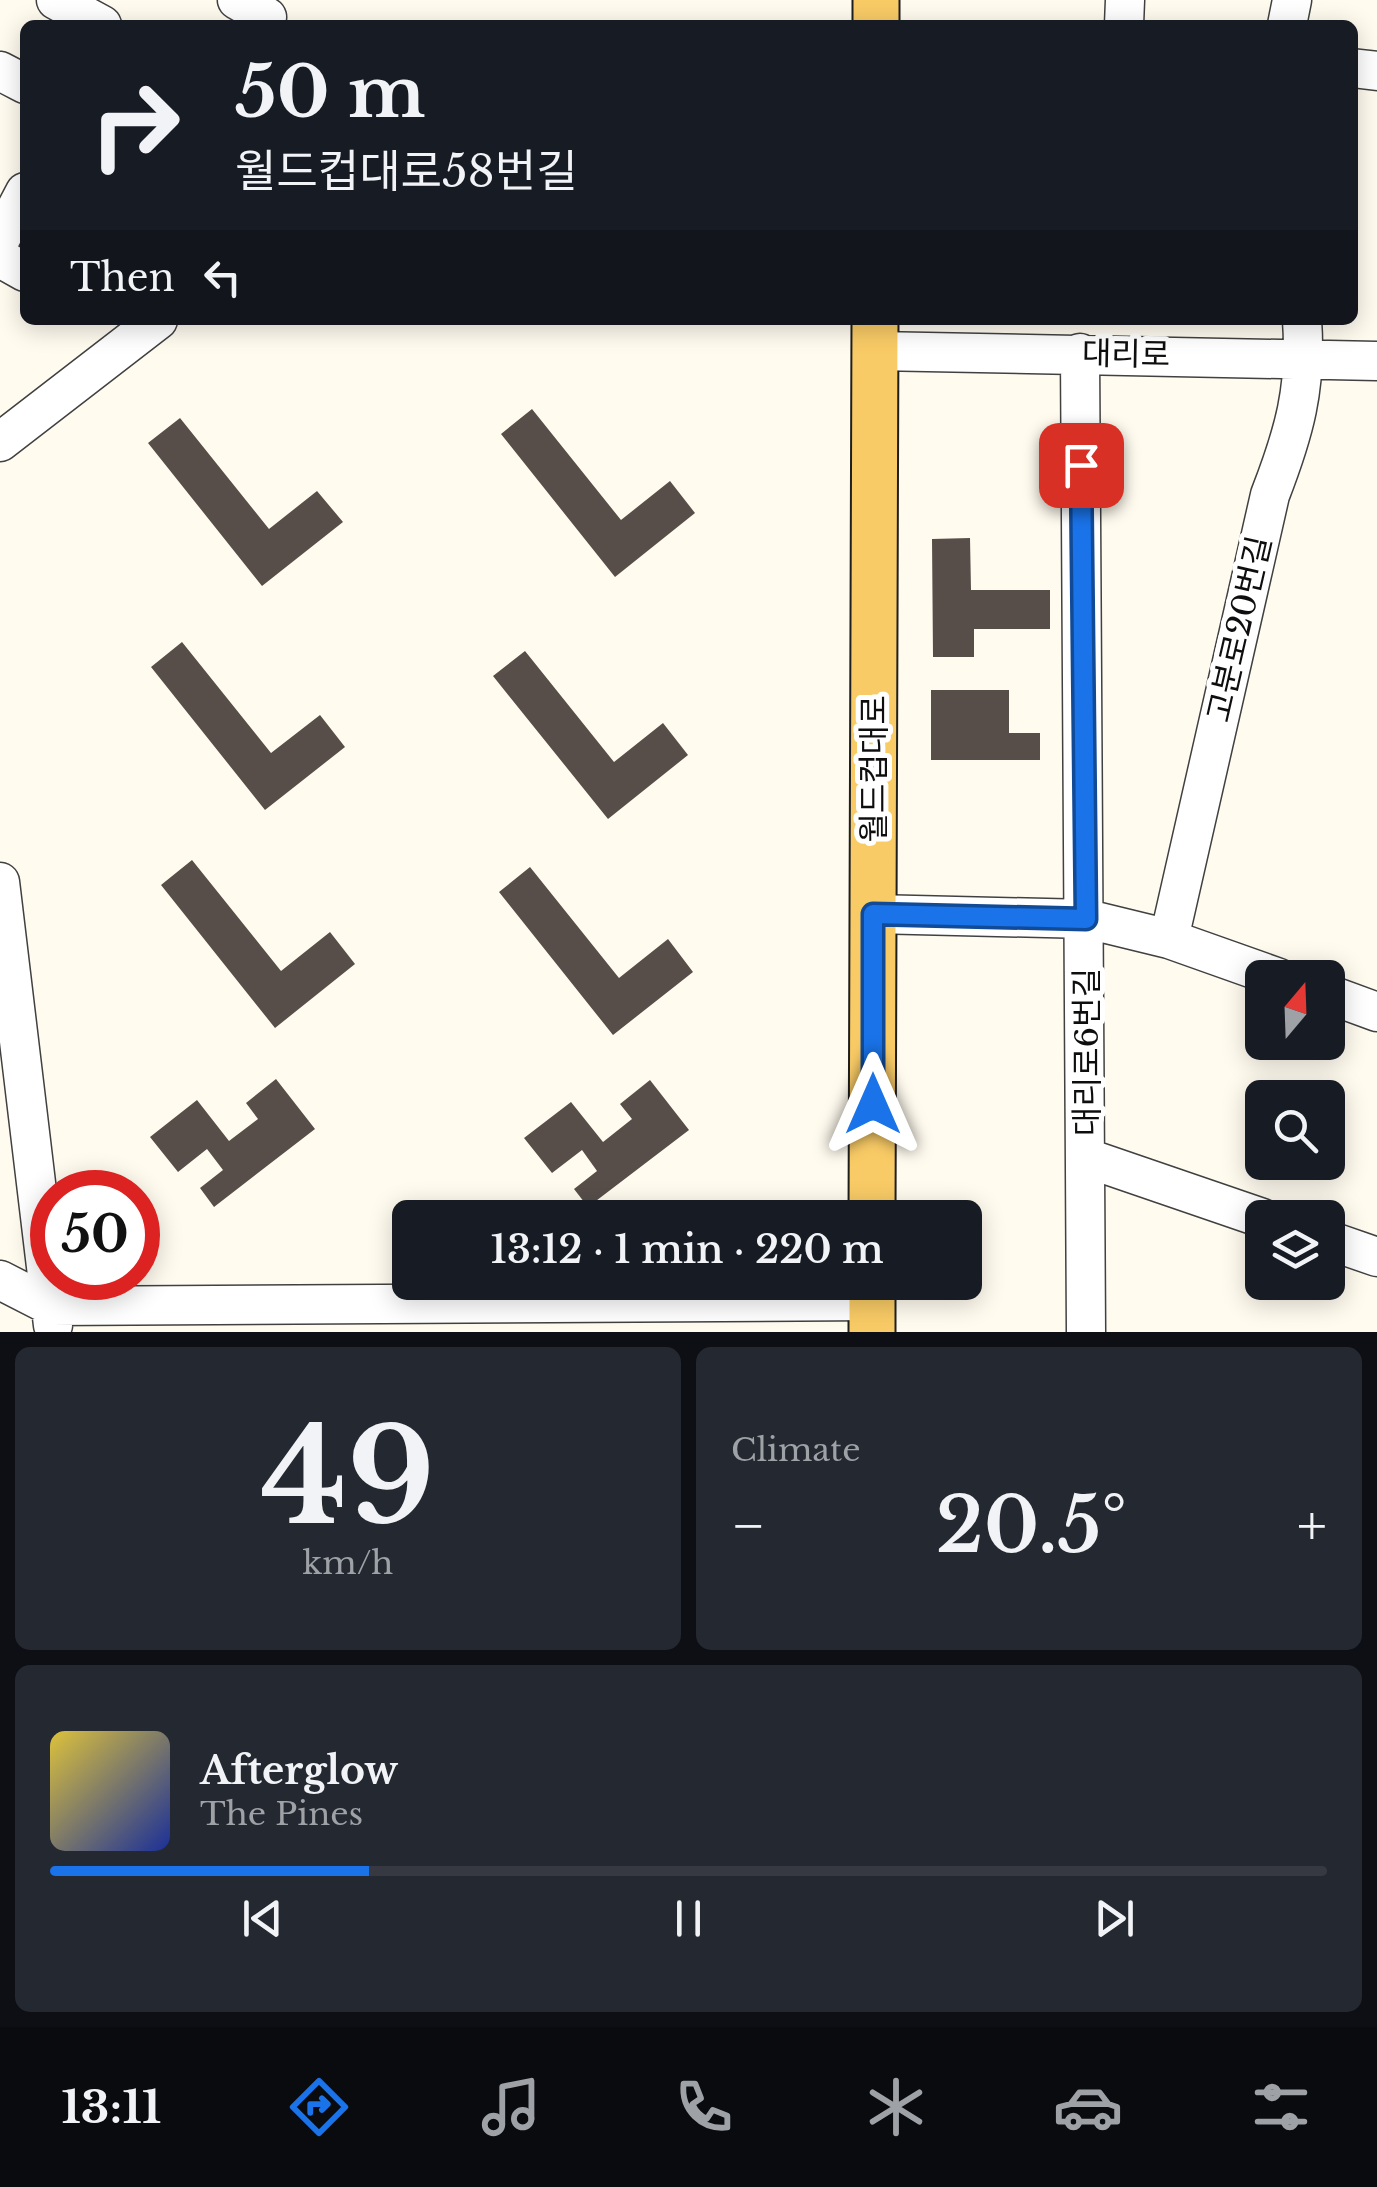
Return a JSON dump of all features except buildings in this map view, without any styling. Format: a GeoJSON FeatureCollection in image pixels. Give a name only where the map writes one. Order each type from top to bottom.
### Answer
{"type":"FeatureCollection","features":[{"type":"Feature","properties":{"kind":"main road","name":"월드컵대로"},"geometry":{"type":"LineString","coordinates":[[872,1200],[875,335]]}},
{"type":"Feature","properties":{"kind":"street"},"geometry":{"type":"LineString","coordinates":[[56,0],[93,20]]}},
{"type":"Feature","properties":{"kind":"street"},"geometry":{"type":"LineString","coordinates":[[0,240],[20,202]]}},
{"type":"Feature","properties":{"kind":"street"},"geometry":{"type":"LineString","coordinates":[[104,325],[110,357]]}},
{"type":"Feature","properties":{"kind":"street"},"geometry":{"type":"LineString","coordinates":[[0,442],[152,325]]}},
{"type":"Feature","properties":{"kind":"street","name":"고분로20번길"},"geometry":{"type":"LineString","coordinates":[[1170,939],[1270,495],[1297,426],[1305,358],[1302,325]]}},
{"type":"Feature","properties":{"kind":"street","name":"대리로"},"geometry":{"type":"LineString","coordinates":[[875,335],[1075,340],[1377,361]]}},
{"type":"Feature","properties":{"kind":"street","name":"대리로6번길"},"geometry":{"type":"LineString","coordinates":[[1075,340],[1086,919],[1086,1332]]}},
{"type":"Feature","properties":{"kind":"street"},"geometry":{"type":"LineString","coordinates":[[0,882],[10,1067],[47,1323]]}},
{"type":"Feature","properties":{"kind":"street"},"geometry":{"type":"LineString","coordinates":[[873,914],[1086,919],[1170,939],[1245,966]]}},
{"type":"Feature","properties":{"kind":"street"},"geometry":{"type":"LineString","coordinates":[[1345,1000],[1377,1012]]}},
{"type":"Feature","properties":{"kind":"street"},"geometry":{"type":"LineString","coordinates":[[1086,1158],[1245,1212]]}},
{"type":"Feature","properties":{"kind":"street"},"geometry":{"type":"LineString","coordinates":[[1345,1246],[1377,1257]]}},
{"type":"Feature","properties":{"kind":"street"},"geometry":{"type":"LineString","coordinates":[[0,1280],[47,1323],[872,1305]]}},
{"type":"Feature","properties":{"kind":"route"},"geometry":{"type":"LineString","coordinates":[[873,1104],[873,914],[1086,919],[1081,465]]}}]}
